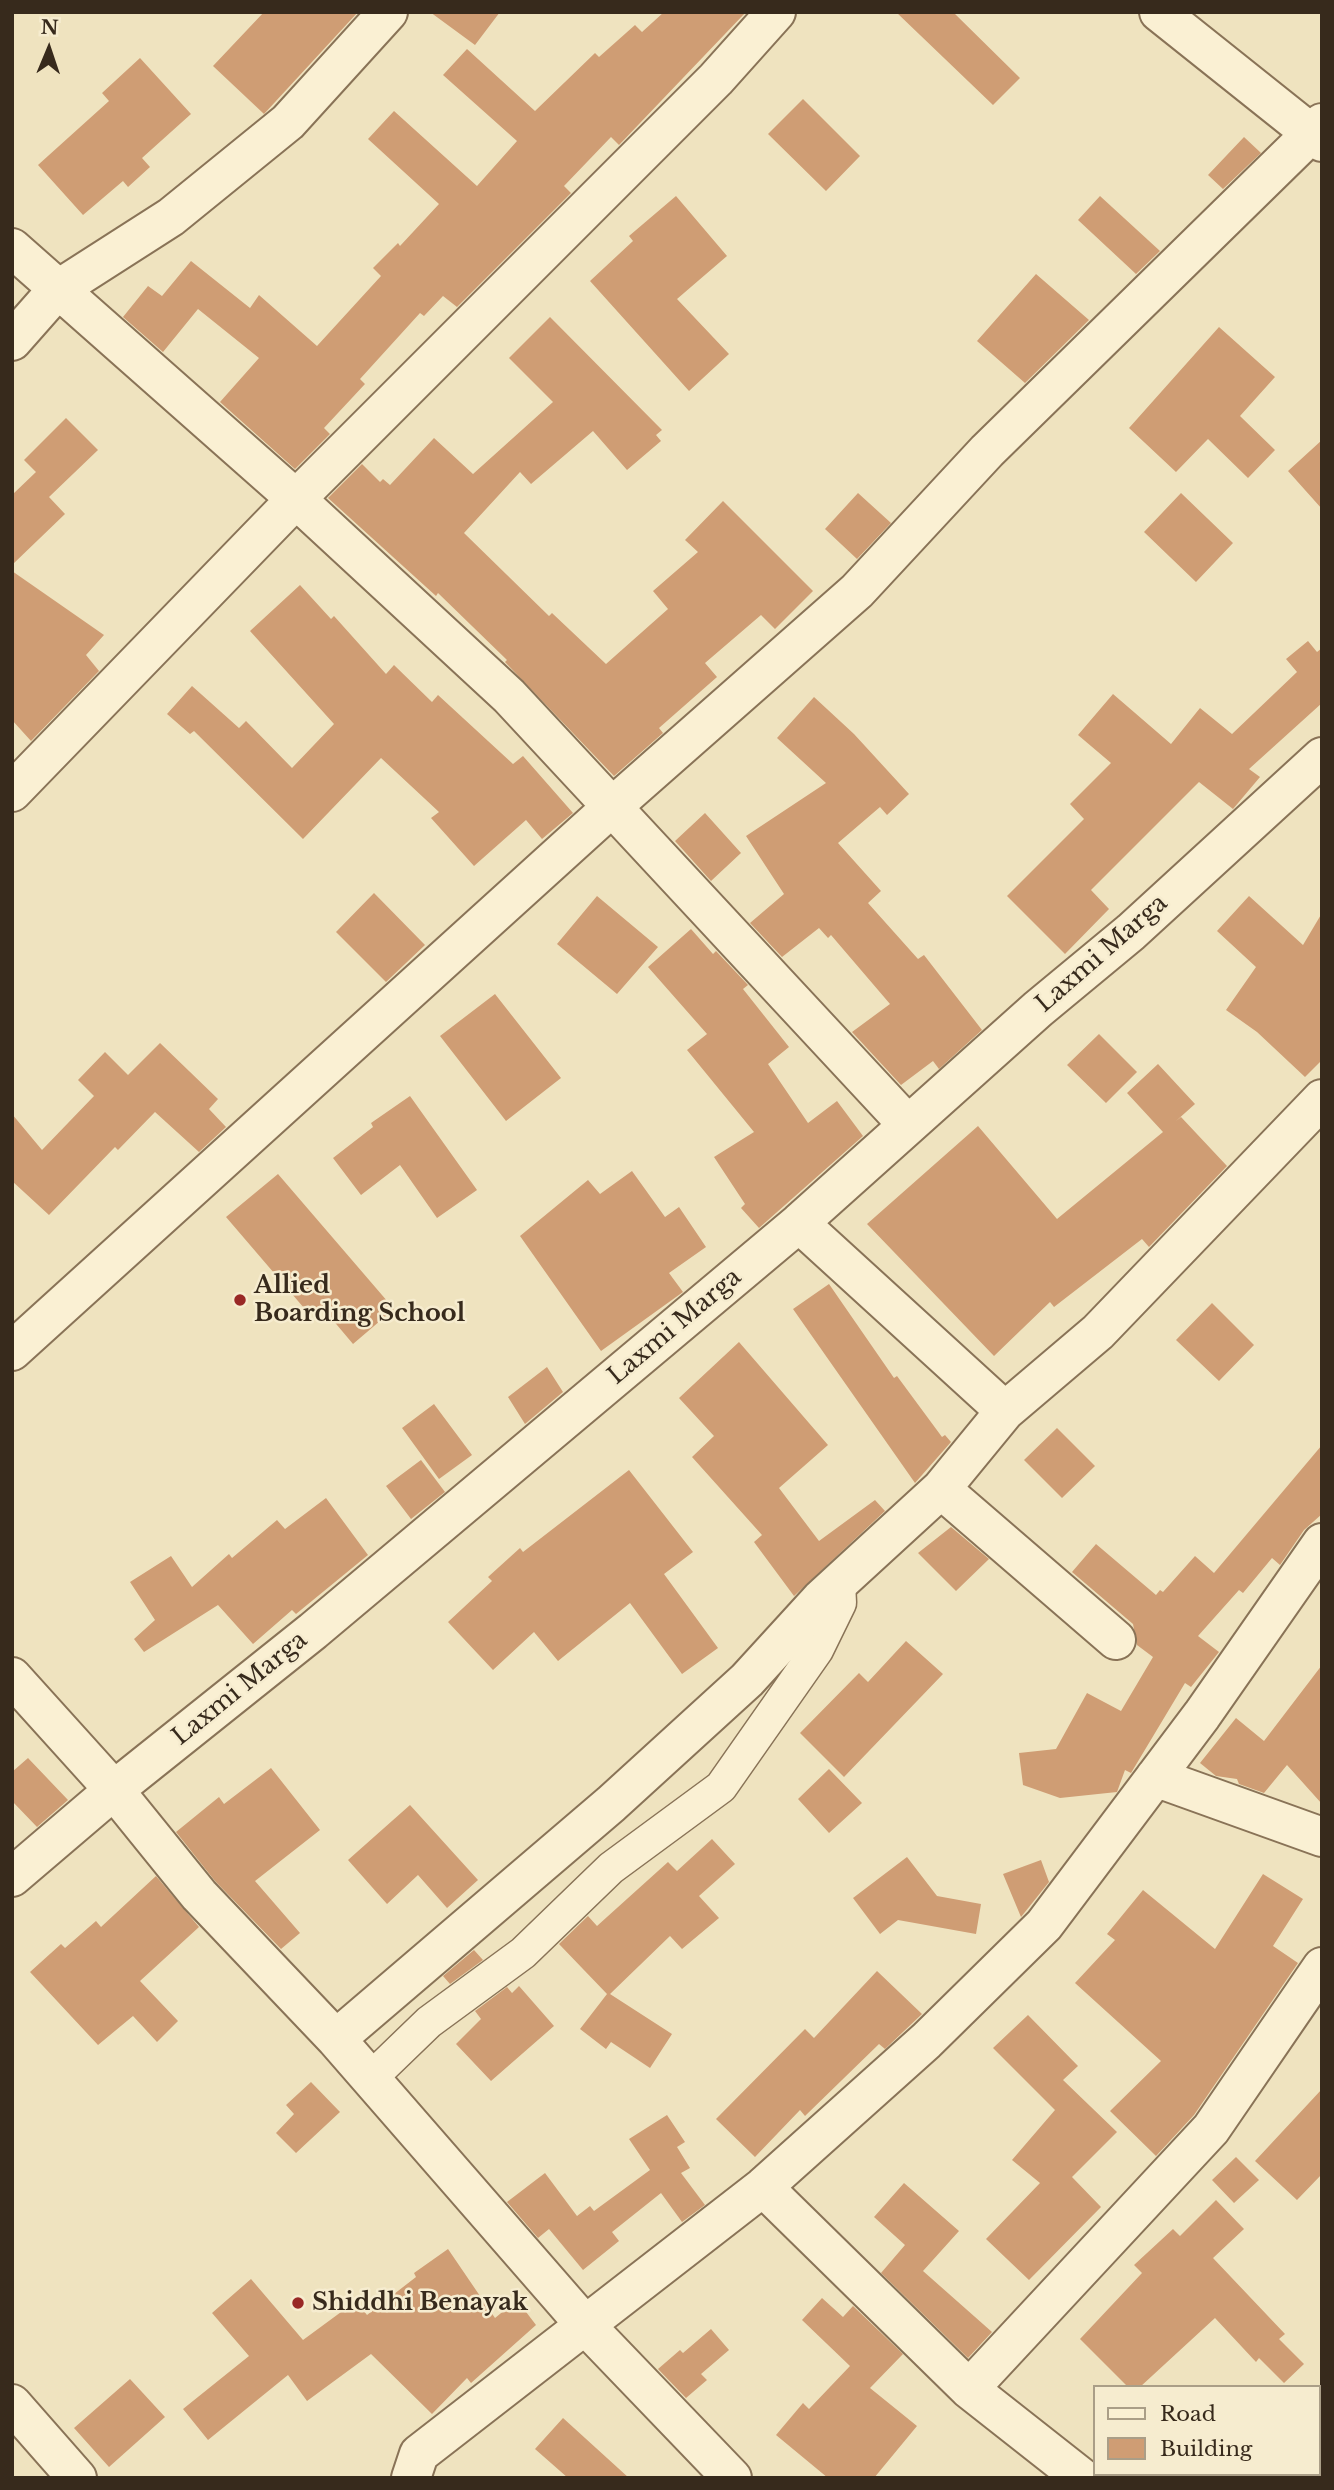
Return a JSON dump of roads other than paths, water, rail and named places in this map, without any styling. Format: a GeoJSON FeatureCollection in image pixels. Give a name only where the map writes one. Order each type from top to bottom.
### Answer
{"type":"FeatureCollection","features":[{"type":"Feature","properties":{"kind":"street"},"geometry":{"type":"LineString","coordinates":[[12,341],[57,290],[171,217],[288,122],[388,12]]}},
{"type":"Feature","properties":{"kind":"street"},"geometry":{"type":"LineString","coordinates":[[12,792],[296,499],[706,89],[776,12]]}},
{"type":"Feature","properties":{"kind":"street"},"geometry":{"type":"LineString","coordinates":[[12,1351],[613,806],[857,591],[987,451],[1319,133],[1159,12]]}},
{"type":"Feature","properties":{"kind":"street"},"geometry":{"type":"LineString","coordinates":[[12,248],[296,499],[509,696],[908,1125]]}},
{"type":"Feature","properties":{"kind":"street","name":"Laxmi Marga"},"geometry":{"type":"LineString","coordinates":[[12,1877],[114,1790],[324,1622],[799,1223],[1038,1009],[1131,932],[1322,757]]}},
{"type":"Feature","properties":{"kind":"street"},"geometry":{"type":"LineString","coordinates":[[337,2039],[611,1804],[747,1679],[839,1583],[941,1489],[1005,1411],[1098,1332],[1322,1099]]}},
{"type":"Feature","properties":{"kind":"street"},"geometry":{"type":"LineString","coordinates":[[799,1223],[1005,1411]]}},
{"type":"Feature","properties":{"kind":"street"},"geometry":{"type":"LineString","coordinates":[[941,1489],[1116,1640]]}},
{"type":"Feature","properties":{"kind":"street"},"geometry":{"type":"LineString","coordinates":[[411,2478],[419,2454],[762,2187],[926,2041],[1044,1925],[1155,1777],[1322,1543]]}},
{"type":"Feature","properties":{"kind":"street"},"geometry":{"type":"LineString","coordinates":[[371,2078],[429,2022],[523,1953],[611,1868],[721,1787],[817,1650],[840,1604],[839,1583]]}},
{"type":"Feature","properties":{"kind":"street"},"geometry":{"type":"LineString","coordinates":[[12,1677],[114,1790],[199,1895],[337,2039],[586,2326],[732,2478]]}},
{"type":"Feature","properties":{"kind":"street"},"geometry":{"type":"LineString","coordinates":[[1155,1777],[1322,1837]]}},
{"type":"Feature","properties":{"kind":"street"},"geometry":{"type":"LineString","coordinates":[[969,2389],[1211,2129],[1322,1967]]}},
{"type":"Feature","properties":{"kind":"street"},"geometry":{"type":"LineString","coordinates":[[762,2187],[969,2389],[1082,2478]]}},
{"type":"Feature","properties":{"kind":"street"},"geometry":{"type":"LineString","coordinates":[[12,2404],[77,2478]]}},
{"type":"Feature","properties":{"kind":"place","name":"Allied Boarding School"},"geometry":{"type":"Point","coordinates":[240,1300]}},
{"type":"Feature","properties":{"kind":"place","name":"Shiddhi Benayak"},"geometry":{"type":"Point","coordinates":[298,2303]}}]}
